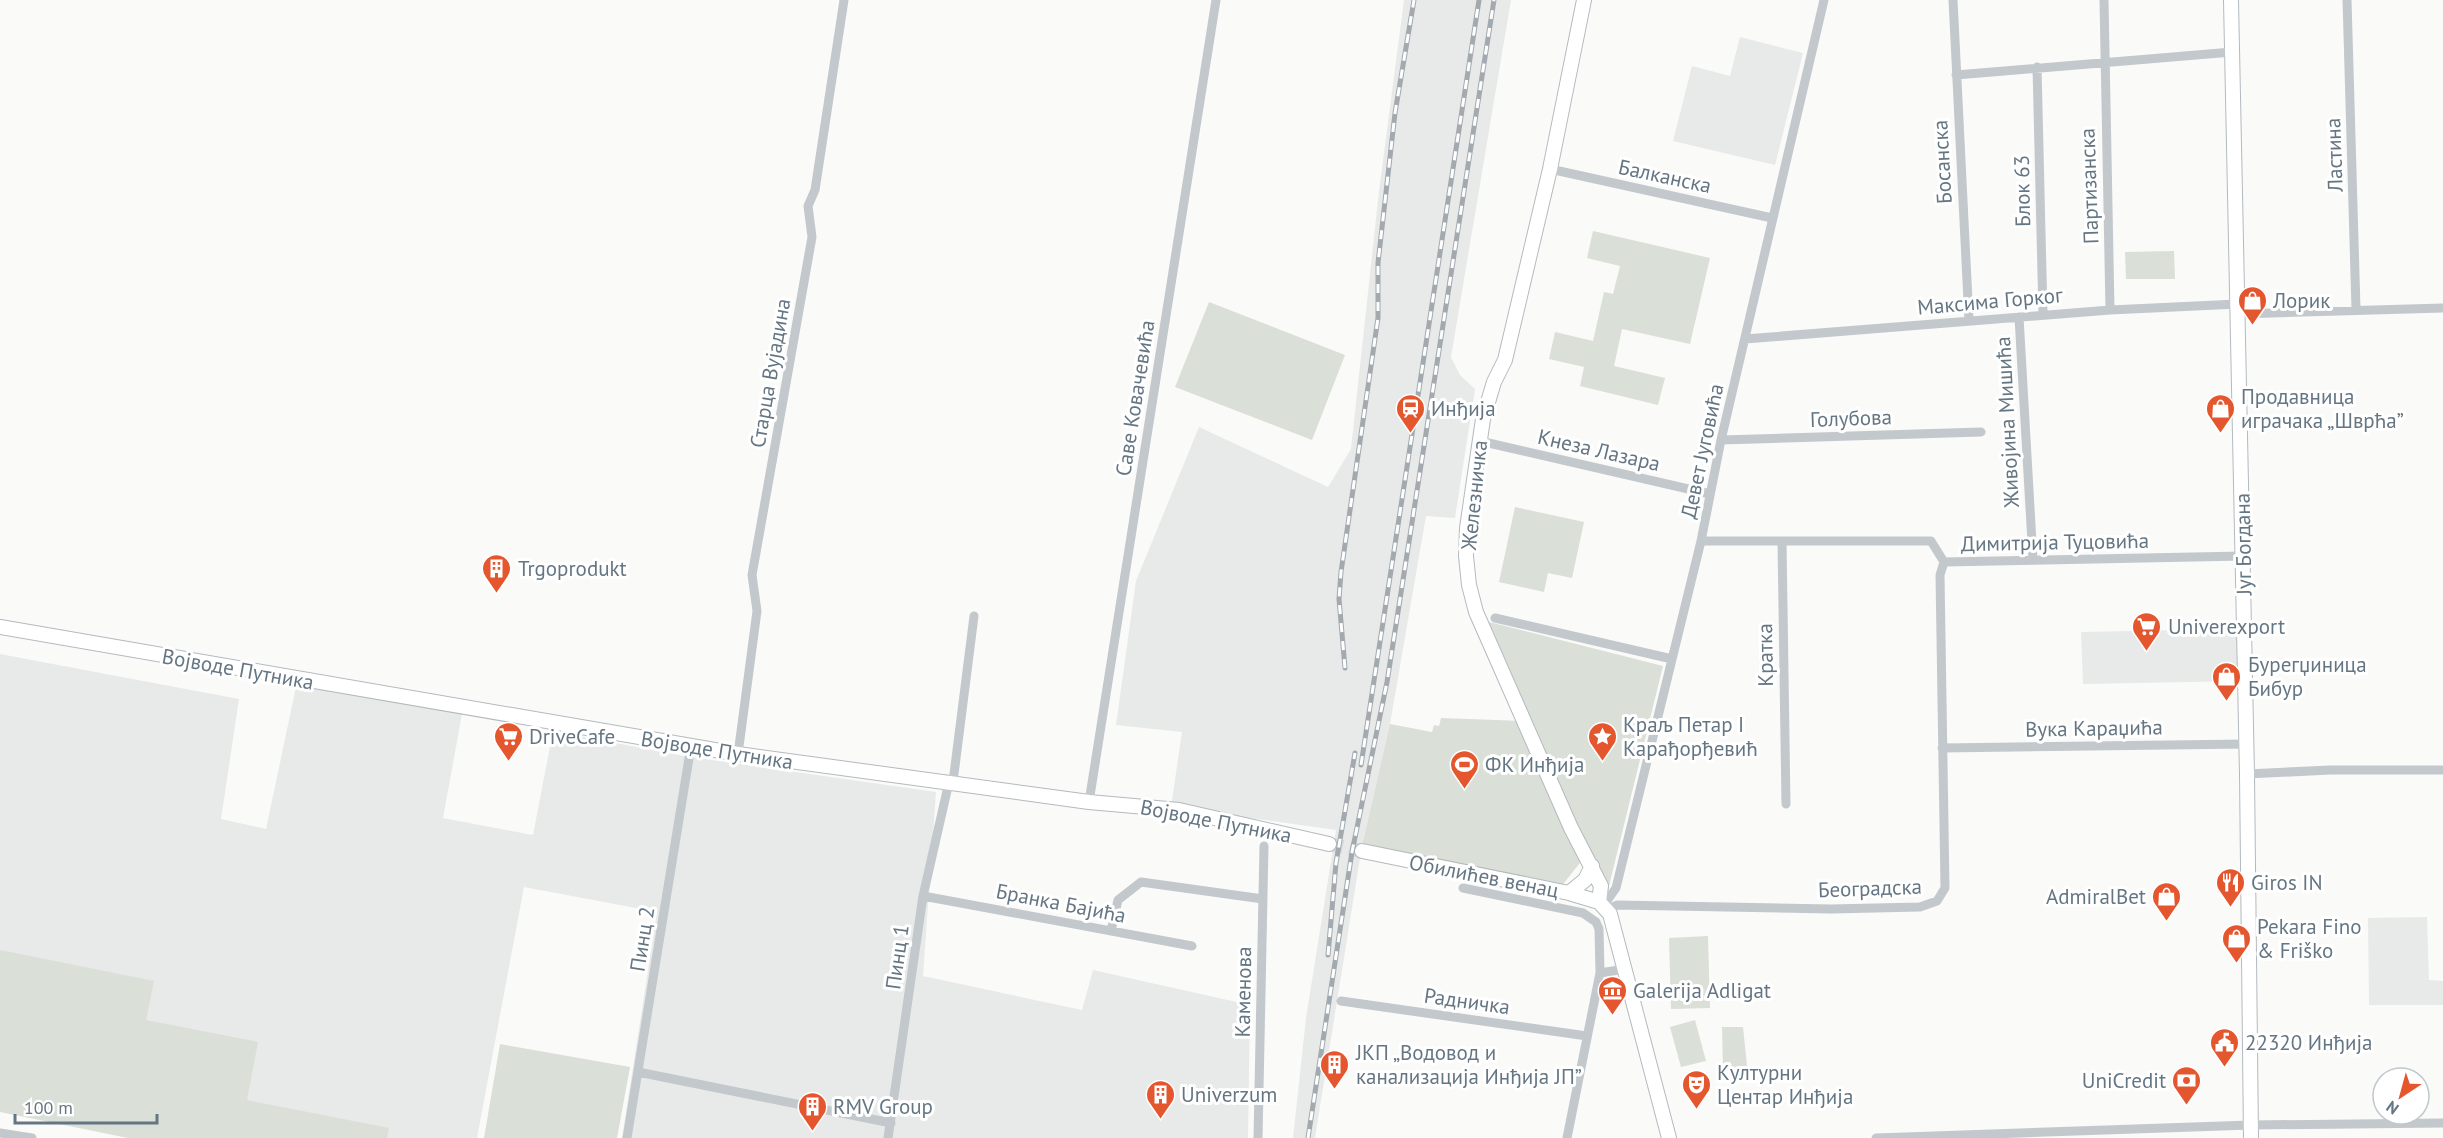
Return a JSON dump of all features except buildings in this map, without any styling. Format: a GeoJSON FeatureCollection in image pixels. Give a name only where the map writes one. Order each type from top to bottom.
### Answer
{"type":"FeatureCollection","features":[{"type":"Feature","properties":{"kind":"street","name":"Старца Вујадина"},"geometry":{"type":"LineString","coordinates":[[738,754],[758,611],[752,575],[812,237],[808,206],[815,190],[844,0]]}},
{"type":"Feature","properties":{"kind":"street","name":"Саве Ковачевића"},"geometry":{"type":"LineString","coordinates":[[1089,802],[1216,0]]}},
{"type":"Feature","properties":{"kind":"street","name":"Железничка"},"geometry":{"type":"LineString","coordinates":[[1584,0],[1550,169],[1505,360],[1494,382],[1483,419],[1466,556],[1476,612],[1571,828],[1601,886],[1604,906],[1625,969],[1670,1138]]}},
{"type":"Feature","properties":{"kind":"street","name":"Девет Југовића"},"geometry":{"type":"LineString","coordinates":[[1604,906],[1616,888],[1701,541],[1721,440],[1824,0]]}},
{"type":"Feature","properties":{"kind":"street","name":"Босанска"},"geometry":{"type":"LineString","coordinates":[[1953,0],[1969,321]]}},
{"type":"Feature","properties":{"kind":"street","name":"Партизанска"},"geometry":{"type":"LineString","coordinates":[[2104,0],[2110,310]]}},
{"type":"Feature","properties":{"kind":"street","name":"Југ Богдана"},"geometry":{"type":"LineString","coordinates":[[2231,0],[2247,774],[2251,1131]]}},
{"type":"Feature","properties":{"kind":"street","name":"Ластина"},"geometry":{"type":"LineString","coordinates":[[2347,0],[2356,309]]}},
{"type":"Feature","properties":{"kind":"street"},"geometry":{"type":"LineString","coordinates":[[1956,75],[2232,52]]}},
{"type":"Feature","properties":{"kind":"street","name":"Блок 63"},"geometry":{"type":"LineString","coordinates":[[2037,67],[2043,315]]}},
{"type":"Feature","properties":{"kind":"street","name":"Балканска"},"geometry":{"type":"LineString","coordinates":[[1550,169],[1772,218]]}},
{"type":"Feature","properties":{"kind":"street","name":"Максима Горког"},"geometry":{"type":"LineString","coordinates":[[1745,339],[2110,310],[2443,308]]}},
{"type":"Feature","properties":{"kind":"street","name":"Живојина Мишића"},"geometry":{"type":"LineString","coordinates":[[2019,317],[2033,560]]}},
{"type":"Feature","properties":{"kind":"street","name":"Голубова"},"geometry":{"type":"LineString","coordinates":[[1721,440],[1981,432]]}},
{"type":"Feature","properties":{"kind":"street","name":"Кнеза Лазара"},"geometry":{"type":"LineString","coordinates":[[1480,441],[1710,494]]}},
{"type":"Feature","properties":{"kind":"street","name":"Димитрија Туцовића"},"geometry":{"type":"LineString","coordinates":[[1701,541],[1931,541],[1944,562],[2243,556]]}},
{"type":"Feature","properties":{"kind":"street","name":"Кратка"},"geometry":{"type":"LineString","coordinates":[[1782,542],[1786,804]]}},
{"type":"Feature","properties":{"kind":"street","name":"Београдска"},"geometry":{"type":"LineString","coordinates":[[1604,906],[1830,909],[1920,907],[1937,901],[1945,888],[1940,575],[1944,562]]}},
{"type":"Feature","properties":{"kind":"street","name":"Пинц 1"},"geometry":{"type":"LineString","coordinates":[[888,1138],[923,896],[951,782],[974,616]]}},
{"type":"Feature","properties":{"kind":"street"},"geometry":{"type":"LineString","coordinates":[[1495,618],[1672,659]]}},
{"type":"Feature","properties":{"kind":"street","name":"Војводе Путника"},"geometry":{"type":"LineString","coordinates":[[0,627],[738,754],[1089,802],[1179,810],[1329,844]]}},
{"type":"Feature","properties":{"kind":"street","name":"Вука Караџића"},"geometry":{"type":"LineString","coordinates":[[1942,748],[2246,744]]}},
{"type":"Feature","properties":{"kind":"street","name":"Пинц 2"},"geometry":{"type":"LineString","coordinates":[[627,1138],[691,746]]}},
{"type":"Feature","properties":{"kind":"street"},"geometry":{"type":"LineString","coordinates":[[2247,774],[2330,770],[2443,770]]}},
{"type":"Feature","properties":{"kind":"street","name":"Каменова"},"geometry":{"type":"LineString","coordinates":[[1258,1138],[1264,846]]}},
{"type":"Feature","properties":{"kind":"street","name":"Обилићев венац"},"geometry":{"type":"LineString","coordinates":[[1362,851],[1569,893],[1604,906]]}},
{"type":"Feature","properties":{"kind":"street"},"geometry":{"type":"LineString","coordinates":[[1569,893],[1586,880],[1592,866]]}},
{"type":"Feature","properties":{"kind":"street"},"geometry":{"type":"LineString","coordinates":[[1111,931],[1118,900],[1141,882],[1263,899]]}},
{"type":"Feature","properties":{"kind":"street"},"geometry":{"type":"LineString","coordinates":[[1463,888],[1572,910],[1591,917],[1596,922],[1602,939],[1600,973],[1568,1138]]}},
{"type":"Feature","properties":{"kind":"street","name":"Бранка Бајића"},"geometry":{"type":"LineString","coordinates":[[923,896],[1192,946]]}},
{"type":"Feature","properties":{"kind":"street"},"geometry":{"type":"LineString","coordinates":[[1600,973],[1625,969]]}},
{"type":"Feature","properties":{"kind":"street","name":"Радничка"},"geometry":{"type":"LineString","coordinates":[[1341,1001],[1587,1036]]}},
{"type":"Feature","properties":{"kind":"street"},"geometry":{"type":"LineString","coordinates":[[638,1072],[891,1123]]}},
{"type":"Feature","properties":{"kind":"street"},"geometry":{"type":"LineString","coordinates":[[1876,1138],[2251,1131],[2443,1123]]}},
{"type":"Feature","properties":{"kind":"street"},"geometry":{"type":"LineString","coordinates":[[0,1133],[32,1138]]}},
{"type":"Feature","properties":{"kind":"shaded area"},"geometry":{"type":"Polygon","coordinates":[[[1404,0],[1511,0],[1451,357],[1460,375],[1475,389],[1455,518],[1426,516],[1390,724],[1362,846],[1315,1138],[1293,1138],[1306,1018],[1336,830],[1171,807],[1182,732],[1116,725],[1136,581],[1199,427],[1328,487],[1351,449],[1379,191],[1404,0]]]}},
{"type":"Feature","properties":{"kind":"shaded area"},"geometry":{"type":"Polygon","coordinates":[[[1740,37],[1803,53],[1775,165],[1673,141],[1692,66],[1730,76],[1740,37]]]}},
{"type":"Feature","properties":{"kind":"shaded area"},"geometry":{"type":"Polygon","coordinates":[[[1593,231],[1710,258],[1690,344],[1622,329],[1614,366],[1665,378],[1658,405],[1580,386],[1584,367],[1549,359],[1555,332],[1593,341],[1604,292],[1613,294],[1620,266],[1587,258],[1593,231]]]}},
{"type":"Feature","properties":{"kind":"shaded area"},"geometry":{"type":"Polygon","coordinates":[[[2174,251],[2175,279],[2126,279],[2125,252],[2174,251]]]}},
{"type":"Feature","properties":{"kind":"shaded area"},"geometry":{"type":"Polygon","coordinates":[[[1209,302],[1345,355],[1312,440],[1175,387],[1209,302]]]}},
{"type":"Feature","properties":{"kind":"shaded area"},"geometry":{"type":"Polygon","coordinates":[[[1515,507],[1584,522],[1572,578],[1548,573],[1544,592],[1499,582],[1515,507]]]}},
{"type":"Feature","properties":{"kind":"shaded area"},"geometry":{"type":"Polygon","coordinates":[[[1489,622],[1663,666],[1607,894],[1489,622]]]}},
{"type":"Feature","properties":{"kind":"shaded area"},"geometry":{"type":"Polygon","coordinates":[[[2240,629],[2241,681],[2083,684],[2081,632],[2240,629]]]}},
{"type":"Feature","properties":{"kind":"shaded area"},"geometry":{"type":"Polygon","coordinates":[[[0,654],[239,699],[221,819],[266,829],[297,682],[462,714],[443,818],[533,835],[553,731],[684,756],[936,792],[923,976],[1082,1010],[1093,970],[1250,1005],[1248,1138],[622,1138],[657,912],[524,887],[477,1138],[194,1138],[0,1101],[0,654]]]}},
{"type":"Feature","properties":{"kind":"shaded area","name":"ФК Инђија"},"geometry":{"type":"Polygon","coordinates":[[[1441,718],[1523,721],[1583,859],[1560,888],[1362,846],[1390,724],[1432,732],[1434,725],[1439,726],[1441,718]]]}},
{"type":"Feature","properties":{"kind":"shaded area"},"geometry":{"type":"Polygon","coordinates":[[[2427,917],[2429,980],[2443,981],[2443,1005],[2369,1005],[2368,918],[2427,917]]]}},
{"type":"Feature","properties":{"kind":"shaded area"},"geometry":{"type":"Polygon","coordinates":[[[1708,936],[1710,1008],[1671,1009],[1669,938],[1708,936]]]}},
{"type":"Feature","properties":{"kind":"shaded area"},"geometry":{"type":"Polygon","coordinates":[[[0,950],[154,981],[146,1020],[258,1042],[247,1100],[389,1128],[387,1138],[128,1138],[0,1112],[0,950]]]}},
{"type":"Feature","properties":{"kind":"shaded area"},"geometry":{"type":"Polygon","coordinates":[[[1695,1020],[1706,1061],[1681,1067],[1670,1027],[1695,1020]]]}},
{"type":"Feature","properties":{"kind":"shaded area"},"geometry":{"type":"Polygon","coordinates":[[[1722,1027],[1743,1027],[1748,1075],[1738,1075],[1737,1071],[1723,1071],[1722,1027]]]}},
{"type":"Feature","properties":{"kind":"shaded area"},"geometry":{"type":"Polygon","coordinates":[[[500,1044],[630,1067],[617,1138],[484,1138],[500,1044]]]}},
{"type":"Feature","properties":{"kind":"tunnel"},"geometry":{"type":"LineString","coordinates":[[1329,844],[1362,851]]}},
{"type":"Feature","properties":{"kind":"railway"},"geometry":{"type":"LineString","coordinates":[[1345,668],[1339,599],[1341,572],[1378,318],[1378,263],[1395,113],[1414,0]]}},
{"type":"Feature","properties":{"kind":"railway"},"geometry":{"type":"LineString","coordinates":[[1361,765],[1479,0]]}},
{"type":"Feature","properties":{"kind":"railway"},"geometry":{"type":"LineString","coordinates":[[1308,1138],[1352,852],[1387,682],[1494,0]]}},
{"type":"Feature","properties":{"kind":"railway"},"geometry":{"type":"LineString","coordinates":[[1328,955],[1336,863],[1355,753]]}},
{"type":"Feature","properties":{"kind":"place","name":"Лорик"},"geometry":{"type":"Point","coordinates":[2252,326]}},
{"type":"Feature","properties":{"kind":"place","name":"Инђија"},"geometry":{"type":"Point","coordinates":[1410,434]}},
{"type":"Feature","properties":{"kind":"place","name":"Продавница играчака „Шврћа”"},"geometry":{"type":"Point","coordinates":[2220,434]}},
{"type":"Feature","properties":{"kind":"place","name":"Trgoprodukt"},"geometry":{"type":"Point","coordinates":[497,594]}},
{"type":"Feature","properties":{"kind":"place","name":"Univerexport"},"geometry":{"type":"Point","coordinates":[2147,652]}},
{"type":"Feature","properties":{"kind":"place","name":"Бурегџиница Бибур"},"geometry":{"type":"Point","coordinates":[2227,702]}},
{"type":"Feature","properties":{"kind":"place","name":"DriveCafe"},"geometry":{"type":"Point","coordinates":[508,762]}},
{"type":"Feature","properties":{"kind":"place","name":"Краљ Петар I Карађорђевић"},"geometry":{"type":"Point","coordinates":[1602,762]}},
{"type":"Feature","properties":{"kind":"place","name":"ФК Инђија"},"geometry":{"type":"Point","coordinates":[1464,790]}},
{"type":"Feature","properties":{"kind":"place","name":"Giros IN"},"geometry":{"type":"Point","coordinates":[2230,908]}},
{"type":"Feature","properties":{"kind":"place","name":"AdmiralBet"},"geometry":{"type":"Point","coordinates":[2167,922]}},
{"type":"Feature","properties":{"kind":"place","name":"Pekara Fino & Friško"},"geometry":{"type":"Point","coordinates":[2236,964]}},
{"type":"Feature","properties":{"kind":"place","name":"Galerija Adligat"},"geometry":{"type":"Point","coordinates":[1612,1016]}},
{"type":"Feature","properties":{"kind":"place","name":"22320 Инђија"},"geometry":{"type":"Point","coordinates":[2224,1068]}},
{"type":"Feature","properties":{"kind":"place","name":"ЈКП „Водовод и канализација Инђија ЈП”"},"geometry":{"type":"Point","coordinates":[1335,1090]}},
{"type":"Feature","properties":{"kind":"place","name":"UniCredit"},"geometry":{"type":"Point","coordinates":[2187,1106]}},
{"type":"Feature","properties":{"kind":"place","name":"Културни Центар Инђија"},"geometry":{"type":"Point","coordinates":[1696,1110]}},
{"type":"Feature","properties":{"kind":"place","name":"Univerzum"},"geometry":{"type":"Point","coordinates":[1160,1120]}},
{"type":"Feature","properties":{"kind":"place","name":"RMV Group"},"geometry":{"type":"Point","coordinates":[812,1132]}}]}
